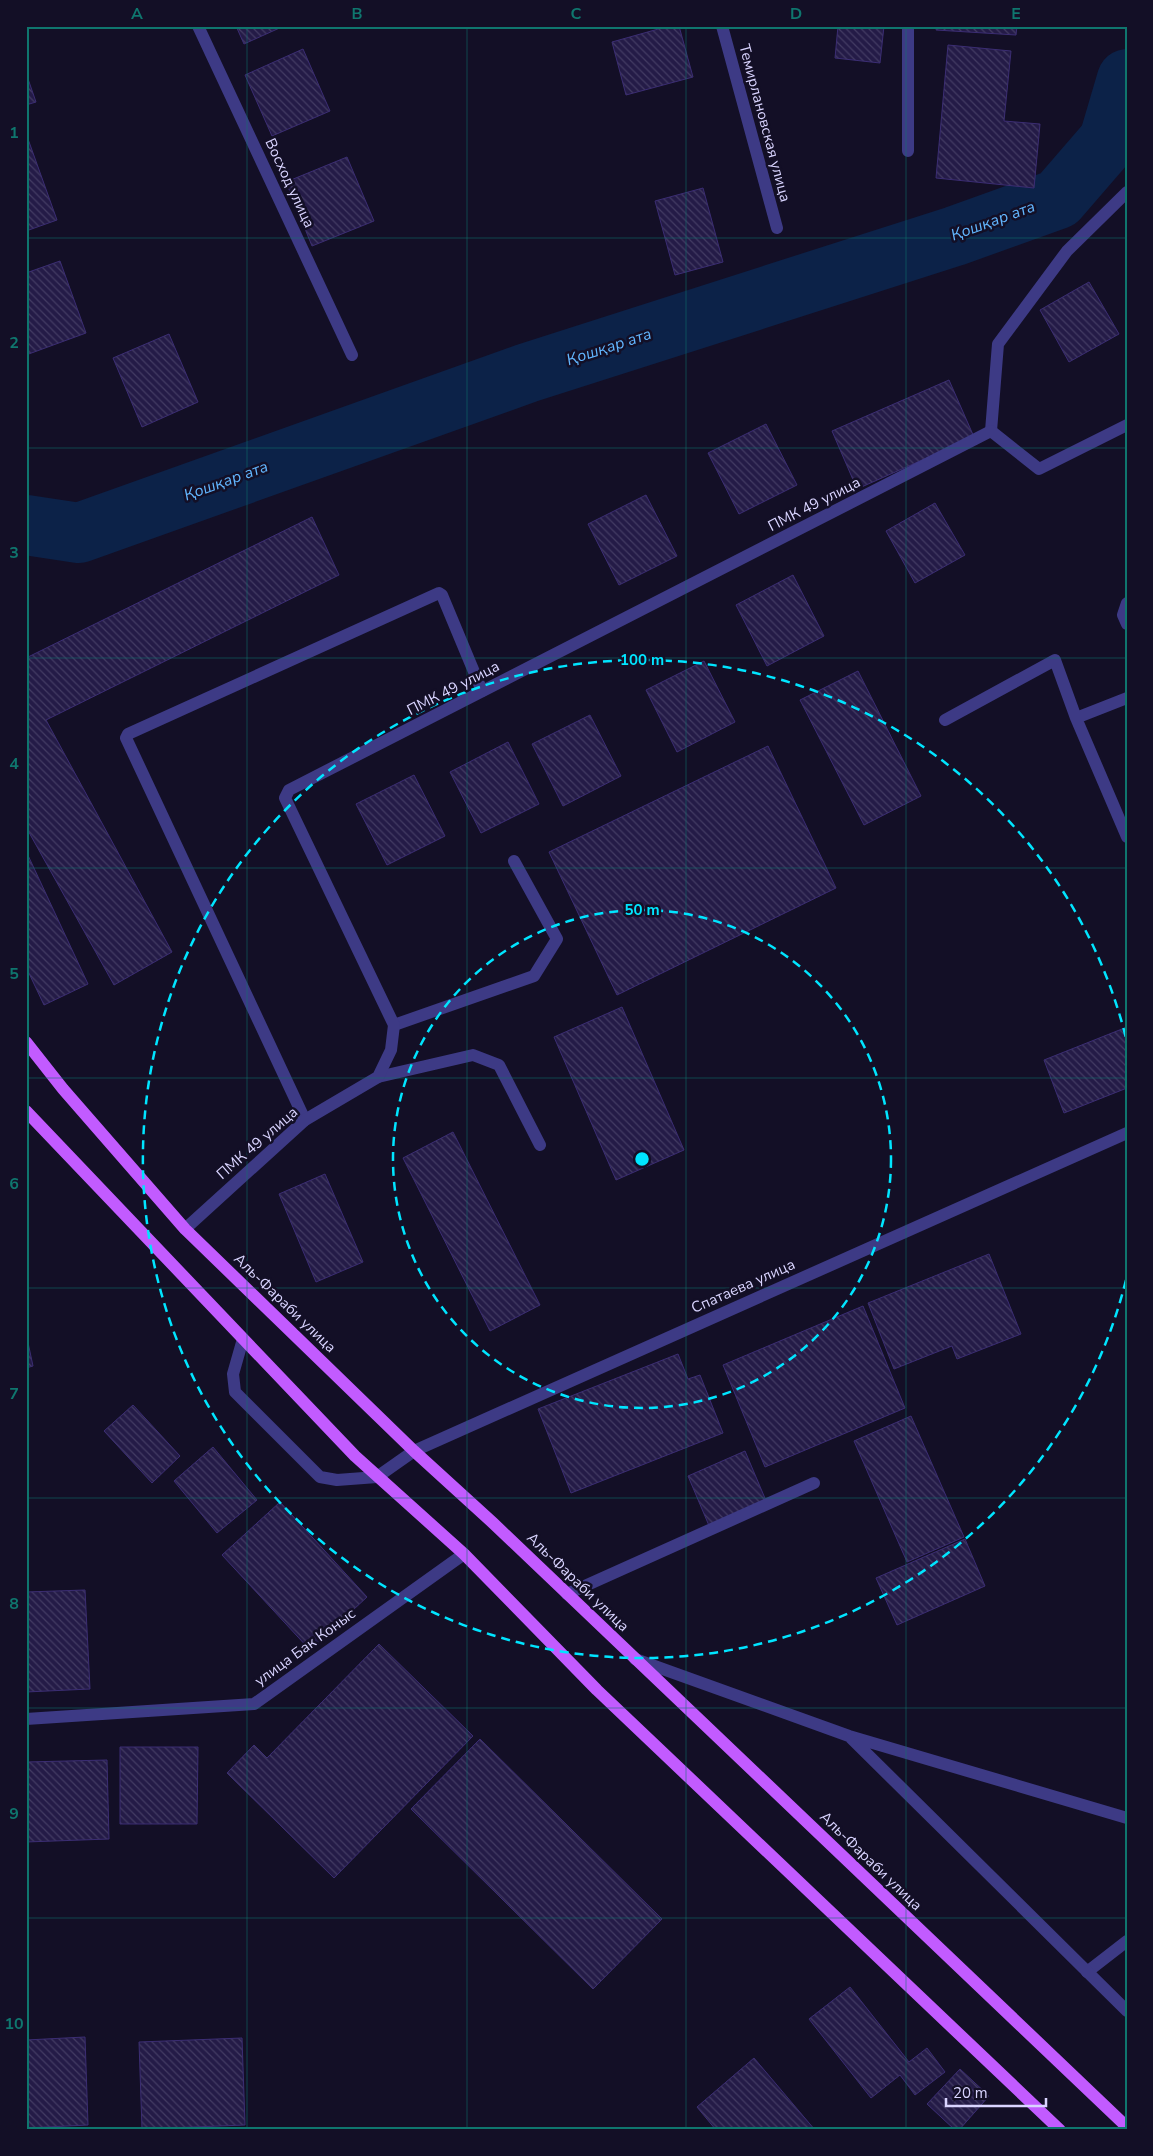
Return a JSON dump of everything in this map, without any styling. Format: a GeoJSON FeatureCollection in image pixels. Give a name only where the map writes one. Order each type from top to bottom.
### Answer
{"type":"FeatureCollection","features":[{"type":"Feature","properties":{"kind":"main road","name":"Аль-Фараби улица"},"geometry":{"type":"LineString","coordinates":[[26,1042],[63,1090],[185,1229],[414,1451],[1127,2127]]}},
{"type":"Feature","properties":{"kind":"main road"},"geometry":{"type":"LineString","coordinates":[[26,1112],[355,1456],[464,1554],[597,1690],[1060,2130]]}},
{"type":"Feature","properties":{"kind":"street","name":"Восход улица"},"geometry":{"type":"LineString","coordinates":[[198,26],[352,354]]}},
{"type":"Feature","properties":{"kind":"street","name":"Темирлановская улица"},"geometry":{"type":"LineString","coordinates":[[722,26],[777,228]]}},
{"type":"Feature","properties":{"kind":"street"},"geometry":{"type":"LineString","coordinates":[[908,26],[908,151]]}},
{"type":"Feature","properties":{"kind":"street"},"geometry":{"type":"LineString","coordinates":[[1127,192],[1067,251],[998,344],[991,431],[1039,469],[1127,425]]}},
{"type":"Feature","properties":{"kind":"street","name":"ПМК 49 улица"},"geometry":{"type":"LineString","coordinates":[[394,1025],[285,798],[289,790],[991,431]]}},
{"type":"Feature","properties":{"kind":"street"},"geometry":{"type":"LineString","coordinates":[[305,1120],[126,738],[128,734],[439,593],[442,595],[482,691]]}},
{"type":"Feature","properties":{"kind":"street"},"geometry":{"type":"LineString","coordinates":[[1127,602],[1123,615],[1127,624]]}},
{"type":"Feature","properties":{"kind":"street"},"geometry":{"type":"LineString","coordinates":[[945,720],[1055,660],[1076,718],[1127,837]]}},
{"type":"Feature","properties":{"kind":"street"},"geometry":{"type":"LineString","coordinates":[[1076,718],[1127,698]]}},
{"type":"Feature","properties":{"kind":"street"},"geometry":{"type":"LineString","coordinates":[[378,1077],[390,1050],[394,1025],[534,976],[557,939],[514,861]]}},
{"type":"Feature","properties":{"kind":"street","name":"ПМК 49 улица"},"geometry":{"type":"LineString","coordinates":[[185,1229],[305,1120],[378,1077],[473,1055],[499,1065],[540,1145]]}},
{"type":"Feature","properties":{"kind":"street","name":"Спатаева улица"},"geometry":{"type":"LineString","coordinates":[[378,1477],[414,1451],[1127,1133]]}},
{"type":"Feature","properties":{"kind":"street"},"geometry":{"type":"LineString","coordinates":[[243,1339],[232,1374],[235,1392],[320,1477],[337,1480],[378,1477]]}},
{"type":"Feature","properties":{"kind":"street"},"geometry":{"type":"LineString","coordinates":[[567,1594],[814,1483]]}},
{"type":"Feature","properties":{"kind":"street","name":"улица Бак Коныс"},"geometry":{"type":"LineString","coordinates":[[26,1720],[254,1704],[464,1554]]}},
{"type":"Feature","properties":{"kind":"street"},"geometry":{"type":"LineString","coordinates":[[635,1659],[849,1736],[1127,1818]]}},
{"type":"Feature","properties":{"kind":"street"},"geometry":{"type":"LineString","coordinates":[[849,1736],[1127,2011]]}},
{"type":"Feature","properties":{"kind":"street"},"geometry":{"type":"LineString","coordinates":[[1087,1972],[1127,1941]]}},
{"type":"Feature","properties":{"kind":"building"},"geometry":{"type":"Polygon","coordinates":[[[236,26],[284,26],[244,44],[236,26]]]}},
{"type":"Feature","properties":{"kind":"building"},"geometry":{"type":"Polygon","coordinates":[[[669,26],[679,26],[693,77],[626,95],[612,42],[669,26]]]}},
{"type":"Feature","properties":{"kind":"building"},"geometry":{"type":"Polygon","coordinates":[[[838,26],[884,26],[880,63],[835,58],[838,26]]]}},
{"type":"Feature","properties":{"kind":"building"},"geometry":{"type":"Polygon","coordinates":[[[937,26],[1017,26],[1016,35],[936,30],[937,26]]]}},
{"type":"Feature","properties":{"kind":"building"},"geometry":{"type":"Polygon","coordinates":[[[948,45],[1011,51],[1004,121],[1040,124],[1034,188],[936,178],[948,45]]]}},
{"type":"Feature","properties":{"kind":"building"},"geometry":{"type":"Polygon","coordinates":[[[303,49],[330,111],[272,136],[245,75],[303,49]]]}},
{"type":"Feature","properties":{"kind":"building"},"geometry":{"type":"Polygon","coordinates":[[[26,73],[36,102],[26,105],[26,73]]]}},
{"type":"Feature","properties":{"kind":"building"},"geometry":{"type":"Polygon","coordinates":[[[28,139],[57,220],[26,231],[26,140],[28,139]]]}},
{"type":"Feature","properties":{"kind":"building"},"geometry":{"type":"Polygon","coordinates":[[[347,157],[374,221],[312,246],[286,182],[347,157]]]}},
{"type":"Feature","properties":{"kind":"building"},"geometry":{"type":"Polygon","coordinates":[[[703,188],[723,262],[675,275],[655,201],[703,188]]]}},
{"type":"Feature","properties":{"kind":"building"},"geometry":{"type":"Polygon","coordinates":[[[60,261],[86,333],[26,355],[26,273],[60,261]]]}},
{"type":"Feature","properties":{"kind":"building"},"geometry":{"type":"Polygon","coordinates":[[[1089,282],[1119,334],[1069,362],[1040,310],[1089,282]]]}},
{"type":"Feature","properties":{"kind":"building"},"geometry":{"type":"Polygon","coordinates":[[[169,334],[198,402],[142,427],[113,358],[169,334]]]}},
{"type":"Feature","properties":{"kind":"building"},"geometry":{"type":"Polygon","coordinates":[[[949,380],[974,437],[857,489],[832,431],[949,380]]]}},
{"type":"Feature","properties":{"kind":"building"},"geometry":{"type":"Polygon","coordinates":[[[766,424],[797,485],[739,514],[708,453],[766,424]]]}},
{"type":"Feature","properties":{"kind":"building"},"geometry":{"type":"Polygon","coordinates":[[[646,495],[677,556],[619,585],[588,524],[646,495]]]}},
{"type":"Feature","properties":{"kind":"building"},"geometry":{"type":"Polygon","coordinates":[[[935,503],[965,555],[915,583],[886,531],[935,503]]]}},
{"type":"Feature","properties":{"kind":"building"},"geometry":{"type":"Polygon","coordinates":[[[312,517],[339,575],[46,720],[172,952],[114,985],[26,827],[26,658],[312,517]]]}},
{"type":"Feature","properties":{"kind":"building"},"geometry":{"type":"Polygon","coordinates":[[[793,575],[824,636],[767,666],[736,605],[793,575]]]}},
{"type":"Feature","properties":{"kind":"building"},"geometry":{"type":"Polygon","coordinates":[[[704,661],[735,722],[677,752],[646,690],[704,661]]]}},
{"type":"Feature","properties":{"kind":"building"},"geometry":{"type":"Polygon","coordinates":[[[858,671],[921,796],[864,825],[800,700],[858,671]]]}},
{"type":"Feature","properties":{"kind":"building"},"geometry":{"type":"Polygon","coordinates":[[[590,715],[621,776],[563,806],[532,744],[590,715]]]}},
{"type":"Feature","properties":{"kind":"building"},"geometry":{"type":"Polygon","coordinates":[[[508,742],[539,804],[481,833],[450,772],[508,742]]]}},
{"type":"Feature","properties":{"kind":"building"},"geometry":{"type":"Polygon","coordinates":[[[768,746],[836,888],[617,995],[549,852],[768,746]]]}},
{"type":"Feature","properties":{"kind":"building"},"geometry":{"type":"Polygon","coordinates":[[[414,775],[445,836],[387,865],[356,804],[414,775]]]}},
{"type":"Feature","properties":{"kind":"building"},"geometry":{"type":"Polygon","coordinates":[[[26,851],[88,984],[44,1005],[26,967],[26,851]]]}},
{"type":"Feature","properties":{"kind":"building"},"geometry":{"type":"Polygon","coordinates":[[[622,1007],[684,1150],[616,1180],[554,1037],[622,1007]]]}},
{"type":"Feature","properties":{"kind":"building"},"geometry":{"type":"Polygon","coordinates":[[[1127,1027],[1127,1088],[1064,1113],[1044,1060],[1127,1027]]]}},
{"type":"Feature","properties":{"kind":"building"},"geometry":{"type":"Polygon","coordinates":[[[453,1132],[540,1305],[490,1331],[403,1158],[453,1132]]]}},
{"type":"Feature","properties":{"kind":"building"},"geometry":{"type":"Polygon","coordinates":[[[325,1174],[363,1262],[316,1282],[279,1194],[325,1174]]]}},
{"type":"Feature","properties":{"kind":"building"},"geometry":{"type":"Polygon","coordinates":[[[989,1254],[1021,1334],[957,1359],[952,1346],[894,1369],[868,1303],[989,1254]]]}},
{"type":"Feature","properties":{"kind":"building"},"geometry":{"type":"Polygon","coordinates":[[[863,1306],[905,1408],[765,1467],[723,1365],[863,1306]]]}},
{"type":"Feature","properties":{"kind":"building"},"geometry":{"type":"Polygon","coordinates":[[[26,1333],[33,1366],[26,1368],[26,1333]]]}},
{"type":"Feature","properties":{"kind":"building"},"geometry":{"type":"Polygon","coordinates":[[[678,1354],[688,1379],[700,1375],[723,1433],[571,1493],[538,1409],[678,1354]]]}},
{"type":"Feature","properties":{"kind":"building"},"geometry":{"type":"Polygon","coordinates":[[[133,1405],[180,1456],[152,1483],[104,1431],[133,1405]]]}},
{"type":"Feature","properties":{"kind":"building"},"geometry":{"type":"Polygon","coordinates":[[[911,1416],[964,1537],[907,1562],[854,1441],[911,1416]]]}},
{"type":"Feature","properties":{"kind":"building"},"geometry":{"type":"Polygon","coordinates":[[[213,1447],[257,1500],[217,1533],[174,1481],[213,1447]]]}},
{"type":"Feature","properties":{"kind":"building"},"geometry":{"type":"Polygon","coordinates":[[[745,1451],[767,1503],[710,1528],[688,1476],[745,1451]]]}},
{"type":"Feature","properties":{"kind":"building"},"geometry":{"type":"Polygon","coordinates":[[[280,1502],[367,1597],[310,1650],[222,1555],[280,1502]]]}},
{"type":"Feature","properties":{"kind":"building"},"geometry":{"type":"Polygon","coordinates":[[[965,1539],[985,1586],[897,1625],[876,1578],[965,1539]]]}},
{"type":"Feature","properties":{"kind":"building"},"geometry":{"type":"Polygon","coordinates":[[[85,1590],[90,1689],[26,1692],[26,1592],[85,1590]]]}},
{"type":"Feature","properties":{"kind":"building"},"geometry":{"type":"Polygon","coordinates":[[[379,1644],[473,1736],[334,1878],[227,1773],[254,1745],[267,1758],[379,1644]]]}},
{"type":"Feature","properties":{"kind":"building"},"geometry":{"type":"Polygon","coordinates":[[[480,1739],[662,1919],[593,1989],[411,1809],[480,1739]]]}},
{"type":"Feature","properties":{"kind":"building"},"geometry":{"type":"Polygon","coordinates":[[[120,1747],[198,1747],[197,1824],[120,1824],[120,1747]]]}},
{"type":"Feature","properties":{"kind":"building"},"geometry":{"type":"Polygon","coordinates":[[[107,1760],[109,1839],[26,1842],[26,1762],[107,1760]]]}},
{"type":"Feature","properties":{"kind":"building"},"geometry":{"type":"Polygon","coordinates":[[[850,1987],[909,2062],[927,2048],[945,2072],[915,2095],[900,2075],[871,2098],[809,2019],[850,1987]]]}},
{"type":"Feature","properties":{"kind":"building"},"geometry":{"type":"Polygon","coordinates":[[[85,2037],[88,2125],[26,2128],[26,2040],[85,2037]]]}},
{"type":"Feature","properties":{"kind":"building"},"geometry":{"type":"Polygon","coordinates":[[[242,2038],[245,2125],[142,2129],[139,2042],[242,2038]]]}},
{"type":"Feature","properties":{"kind":"building"},"geometry":{"type":"Polygon","coordinates":[[[754,2058],[815,2130],[716,2130],[697,2107],[754,2058]]]}},
{"type":"Feature","properties":{"kind":"building"},"geometry":{"type":"Polygon","coordinates":[[[960,2069],[989,2096],[959,2130],[955,2130],[927,2104],[960,2069]]]}},
{"type":"Feature","properties":{"kind":"waterway","name":"Қошқар ата"},"geometry":{"type":"LineString","coordinates":[[26,525],[79,533],[527,373],[955,236],[1058,199],[1109,140],[1127,79]]}}]}
